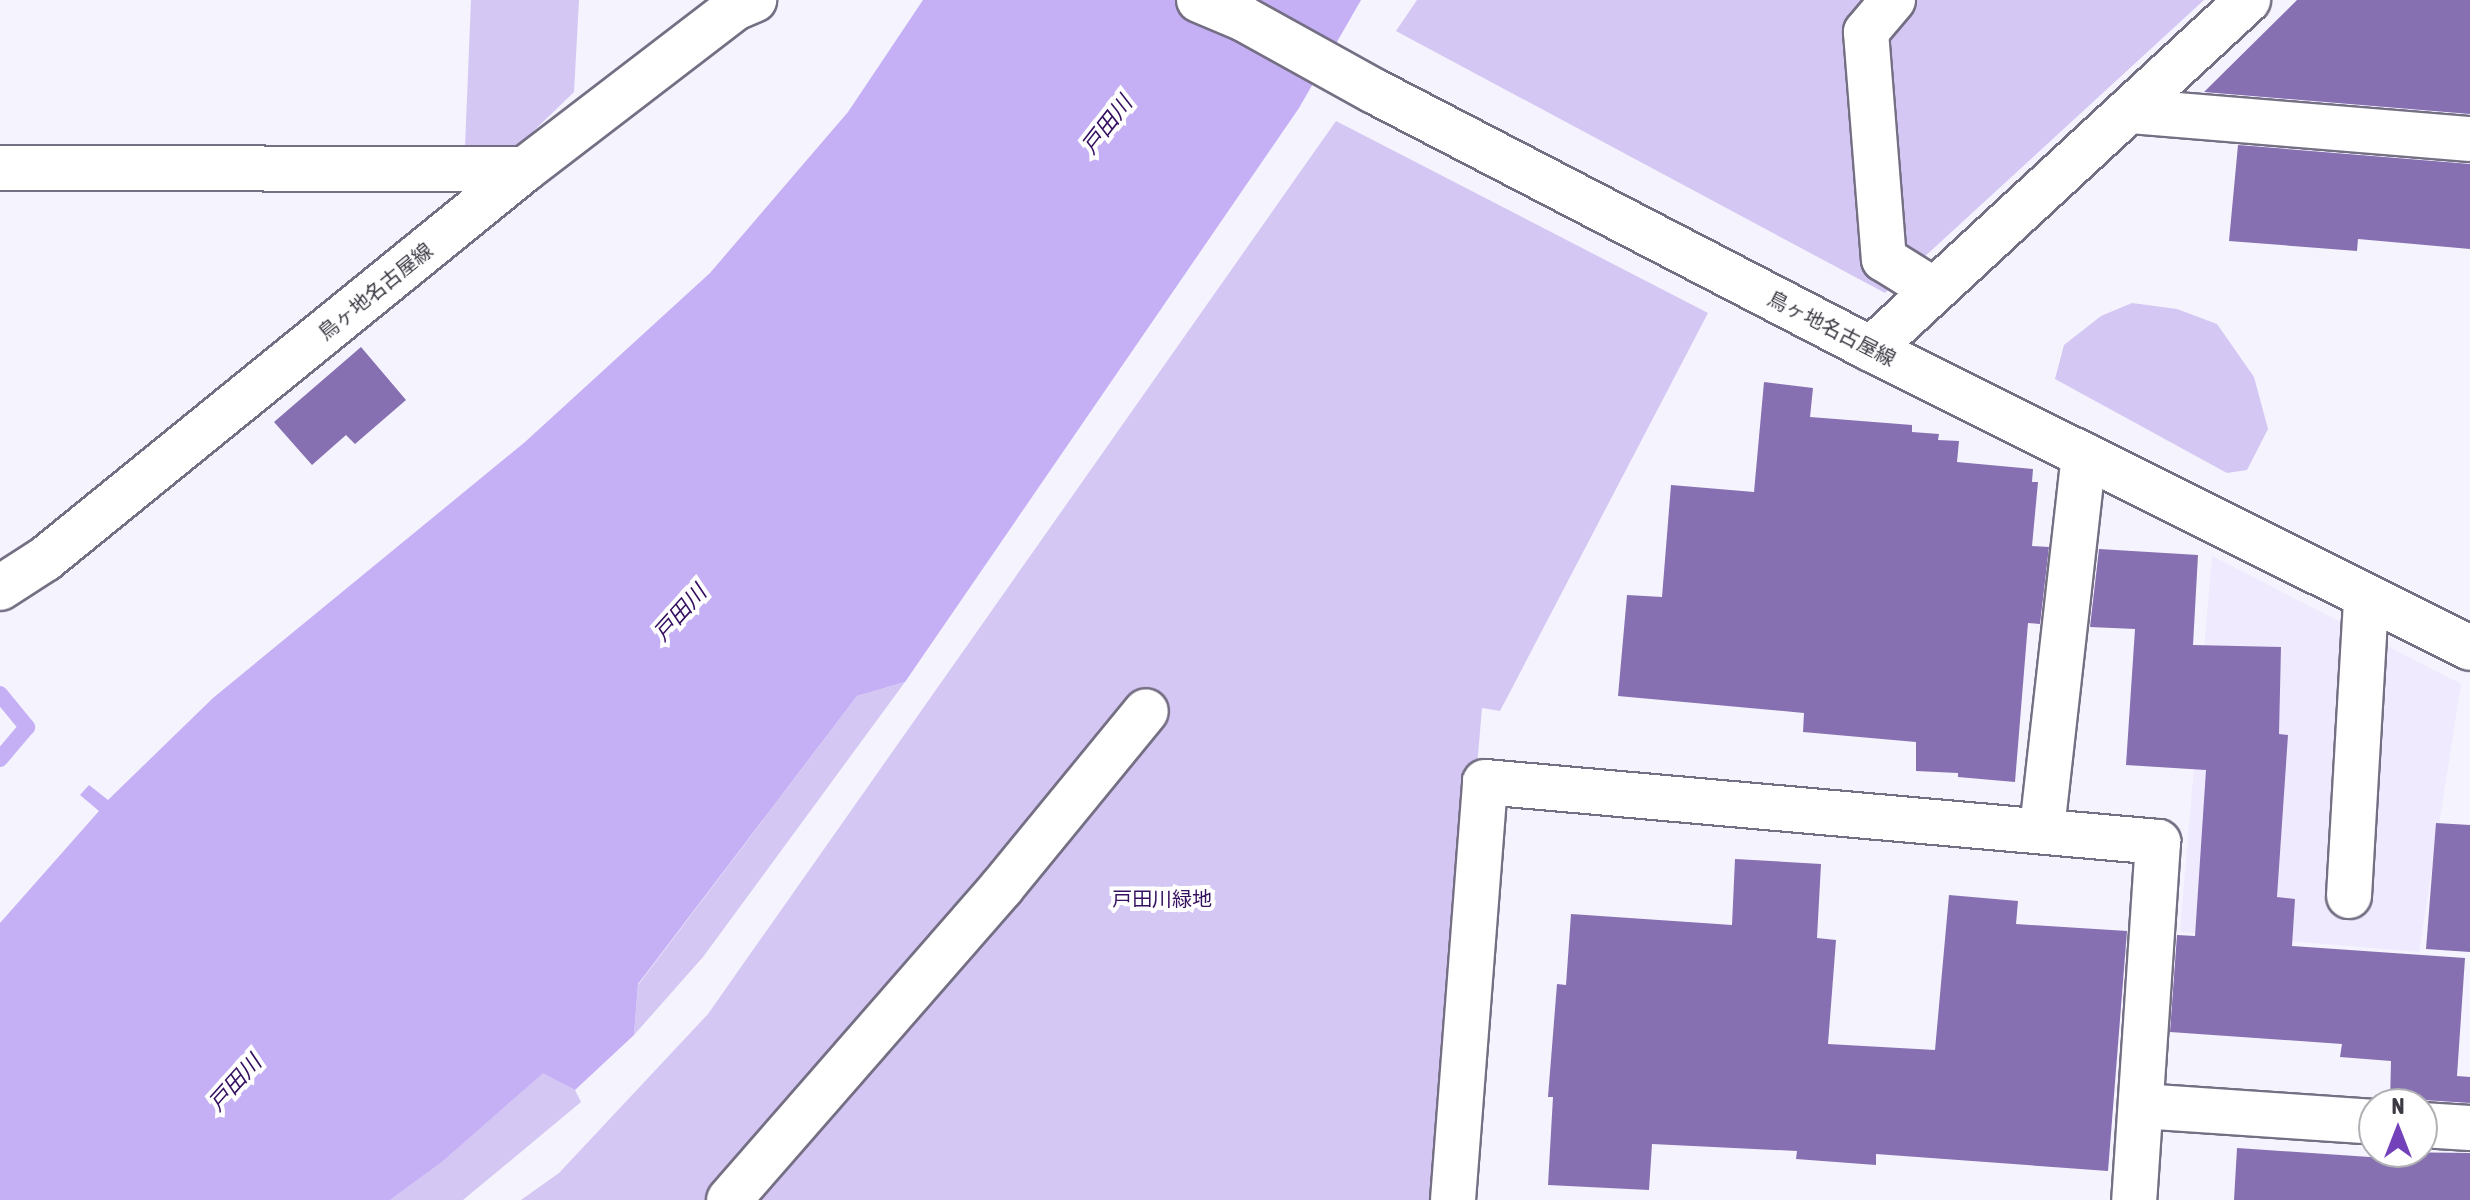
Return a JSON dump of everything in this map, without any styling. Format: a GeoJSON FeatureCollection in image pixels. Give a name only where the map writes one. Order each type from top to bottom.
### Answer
{"type":"FeatureCollection","features":[{"type":"Feature","properties":{"kind":"street","name":"鳥ヶ地名古屋線"},"geometry":{"type":"LineString","coordinates":[[0,588],[45,559],[525,169],[735,8],[754,0]]}},
{"type":"Feature","properties":{"kind":"street","name":"鳥ヶ地名古屋線"},"geometry":{"type":"LineString","coordinates":[[1199,0],[1244,19],[1353,80],[1871,349],[2470,648]]}},
{"type":"Feature","properties":{"kind":"street"},"geometry":{"type":"LineString","coordinates":[[1893,0],[1866,32],[1884,259],[1934,290]]}},
{"type":"Feature","properties":{"kind":"street"},"geometry":{"type":"LineString","coordinates":[[1871,349],[2248,0]]}},
{"type":"Feature","properties":{"kind":"street"},"geometry":{"type":"LineString","coordinates":[[2129,111],[2470,139]]}},
{"type":"Feature","properties":{"kind":"street"},"geometry":{"type":"LineString","coordinates":[[0,168],[525,169]]}},
{"type":"Feature","properties":{"kind":"street"},"geometry":{"type":"LineString","coordinates":[[2042,829],[2084,455]]}},
{"type":"Feature","properties":{"kind":"street"},"geometry":{"type":"LineString","coordinates":[[2349,896],[2366,597]]}},
{"type":"Feature","properties":{"kind":"street"},"geometry":{"type":"LineString","coordinates":[[729,1200],[1002,887],[1146,711]]}},
{"type":"Feature","properties":{"kind":"street"},"geometry":{"type":"LineString","coordinates":[[1453,1200],[1485,782],[2042,829],[2158,842],[2134,1200]]}},
{"type":"Feature","properties":{"kind":"street"},"geometry":{"type":"LineString","coordinates":[[2141,1106],[2358,1121]]}},
{"type":"Feature","properties":{"kind":"street"},"geometry":{"type":"LineString","coordinates":[[2438,1126],[2470,1128]]}},
{"type":"Feature","properties":{"kind":"shaded area"},"geometry":{"type":"Polygon","coordinates":[[[2212,556],[2461,684],[2419,952],[2180,932],[2212,556]]]}},
{"type":"Feature","properties":{"kind":"green space"},"geometry":{"type":"Polygon","coordinates":[[[471,0],[579,0],[574,92],[517,147],[465,147],[471,0]]]}},
{"type":"Feature","properties":{"kind":"green space"},"geometry":{"type":"Polygon","coordinates":[[[1417,0],[2204,0],[1885,293],[1396,31],[1417,0]]]}},
{"type":"Feature","properties":{"kind":"green space","name":"戸田川緑地"},"geometry":{"type":"Polygon","coordinates":[[[1336,121],[1708,313],[1500,711],[1482,708],[1440,1200],[521,1200],[559,1173],[708,1014],[1336,121]]]}},
{"type":"Feature","properties":{"kind":"green space"},"geometry":{"type":"Polygon","coordinates":[[[2132,303],[2177,309],[2217,324],[2254,377],[2268,429],[2247,470],[2227,473],[2055,379],[2064,345],[2101,316],[2132,303]]]}},
{"type":"Feature","properties":{"kind":"green space"},"geometry":{"type":"Polygon","coordinates":[[[905,682],[703,957],[634,1035],[638,985],[857,696],[905,682]]]}},
{"type":"Feature","properties":{"kind":"green space"},"geometry":{"type":"Polygon","coordinates":[[[543,1072],[575,1090],[581,1102],[463,1200],[390,1200],[442,1162],[543,1072]]]}},
{"type":"Feature","properties":{"kind":"water","name":"戸田川"},"geometry":{"type":"Polygon","coordinates":[[[923,0],[1361,0],[1299,108],[905,682],[857,696],[638,984],[634,1035],[575,1090],[543,1073],[442,1162],[390,1200],[0,1200],[0,923],[99,811],[80,795],[89,785],[108,800],[213,698],[525,442],[710,273],[848,112],[923,0]]]}},
{"type":"Feature","properties":{"kind":"building"},"geometry":{"type":"Polygon","coordinates":[[[2297,0],[2470,0],[2470,114],[2204,92],[2297,0]]]}},
{"type":"Feature","properties":{"kind":"building"},"geometry":{"type":"Polygon","coordinates":[[[2238,145],[2470,164],[2470,249],[2358,239],[2357,251],[2229,241],[2238,145]]]}},
{"type":"Feature","properties":{"kind":"building"},"geometry":{"type":"Polygon","coordinates":[[[361,347],[406,400],[355,444],[346,435],[312,465],[274,422],[361,347]]]}},
{"type":"Feature","properties":{"kind":"building"},"geometry":{"type":"Polygon","coordinates":[[[1764,382],[1813,388],[1810,417],[1912,425],[1912,432],[1939,434],[1938,440],[1959,441],[1957,462],[2033,469],[2032,482],[2038,482],[2032,546],[2049,547],[2040,624],[2028,623],[2015,782],[1958,777],[1958,773],[1916,771],[1916,742],[1803,732],[1804,713],[1618,696],[1627,595],[1662,597],[1671,485],[1754,492],[1764,382]]]}},
{"type":"Feature","properties":{"kind":"building"},"geometry":{"type":"Polygon","coordinates":[[[2099,549],[2198,555],[2193,645],[2281,647],[2279,734],[2288,735],[2277,897],[2295,899],[2292,946],[2465,958],[2457,1076],[2470,1077],[2470,1103],[2438,1101],[2438,1088],[2390,1088],[2391,1061],[2340,1057],[2342,1044],[2170,1032],[2177,935],[2195,936],[2206,770],[2126,765],[2135,629],[2090,627],[2099,549]]]}},
{"type":"Feature","properties":{"kind":"building"},"geometry":{"type":"Polygon","coordinates":[[[2436,823],[2470,825],[2470,952],[2426,949],[2436,823]]]}},
{"type":"Feature","properties":{"kind":"building"},"geometry":{"type":"Polygon","coordinates":[[[1735,859],[1821,864],[1817,938],[1836,940],[1828,1044],[1935,1050],[1949,895],[2018,901],[2016,924],[2127,931],[2108,1171],[1876,1154],[1876,1165],[1796,1159],[1797,1151],[1652,1144],[1649,1190],[1548,1185],[1553,1097],[1548,1097],[1557,984],[1566,985],[1571,914],[1732,925],[1735,859]]]}},
{"type":"Feature","properties":{"kind":"building"},"geometry":{"type":"Polygon","coordinates":[[[2237,1148],[2358,1156],[2358,1168],[2438,1168],[2438,1153],[2470,1153],[2470,1200],[2234,1200],[2237,1148]]]}},
{"type":"Feature","properties":{"kind":"waterway"},"geometry":{"type":"LineString","coordinates":[[0,694],[27,727],[0,759]]}}]}
